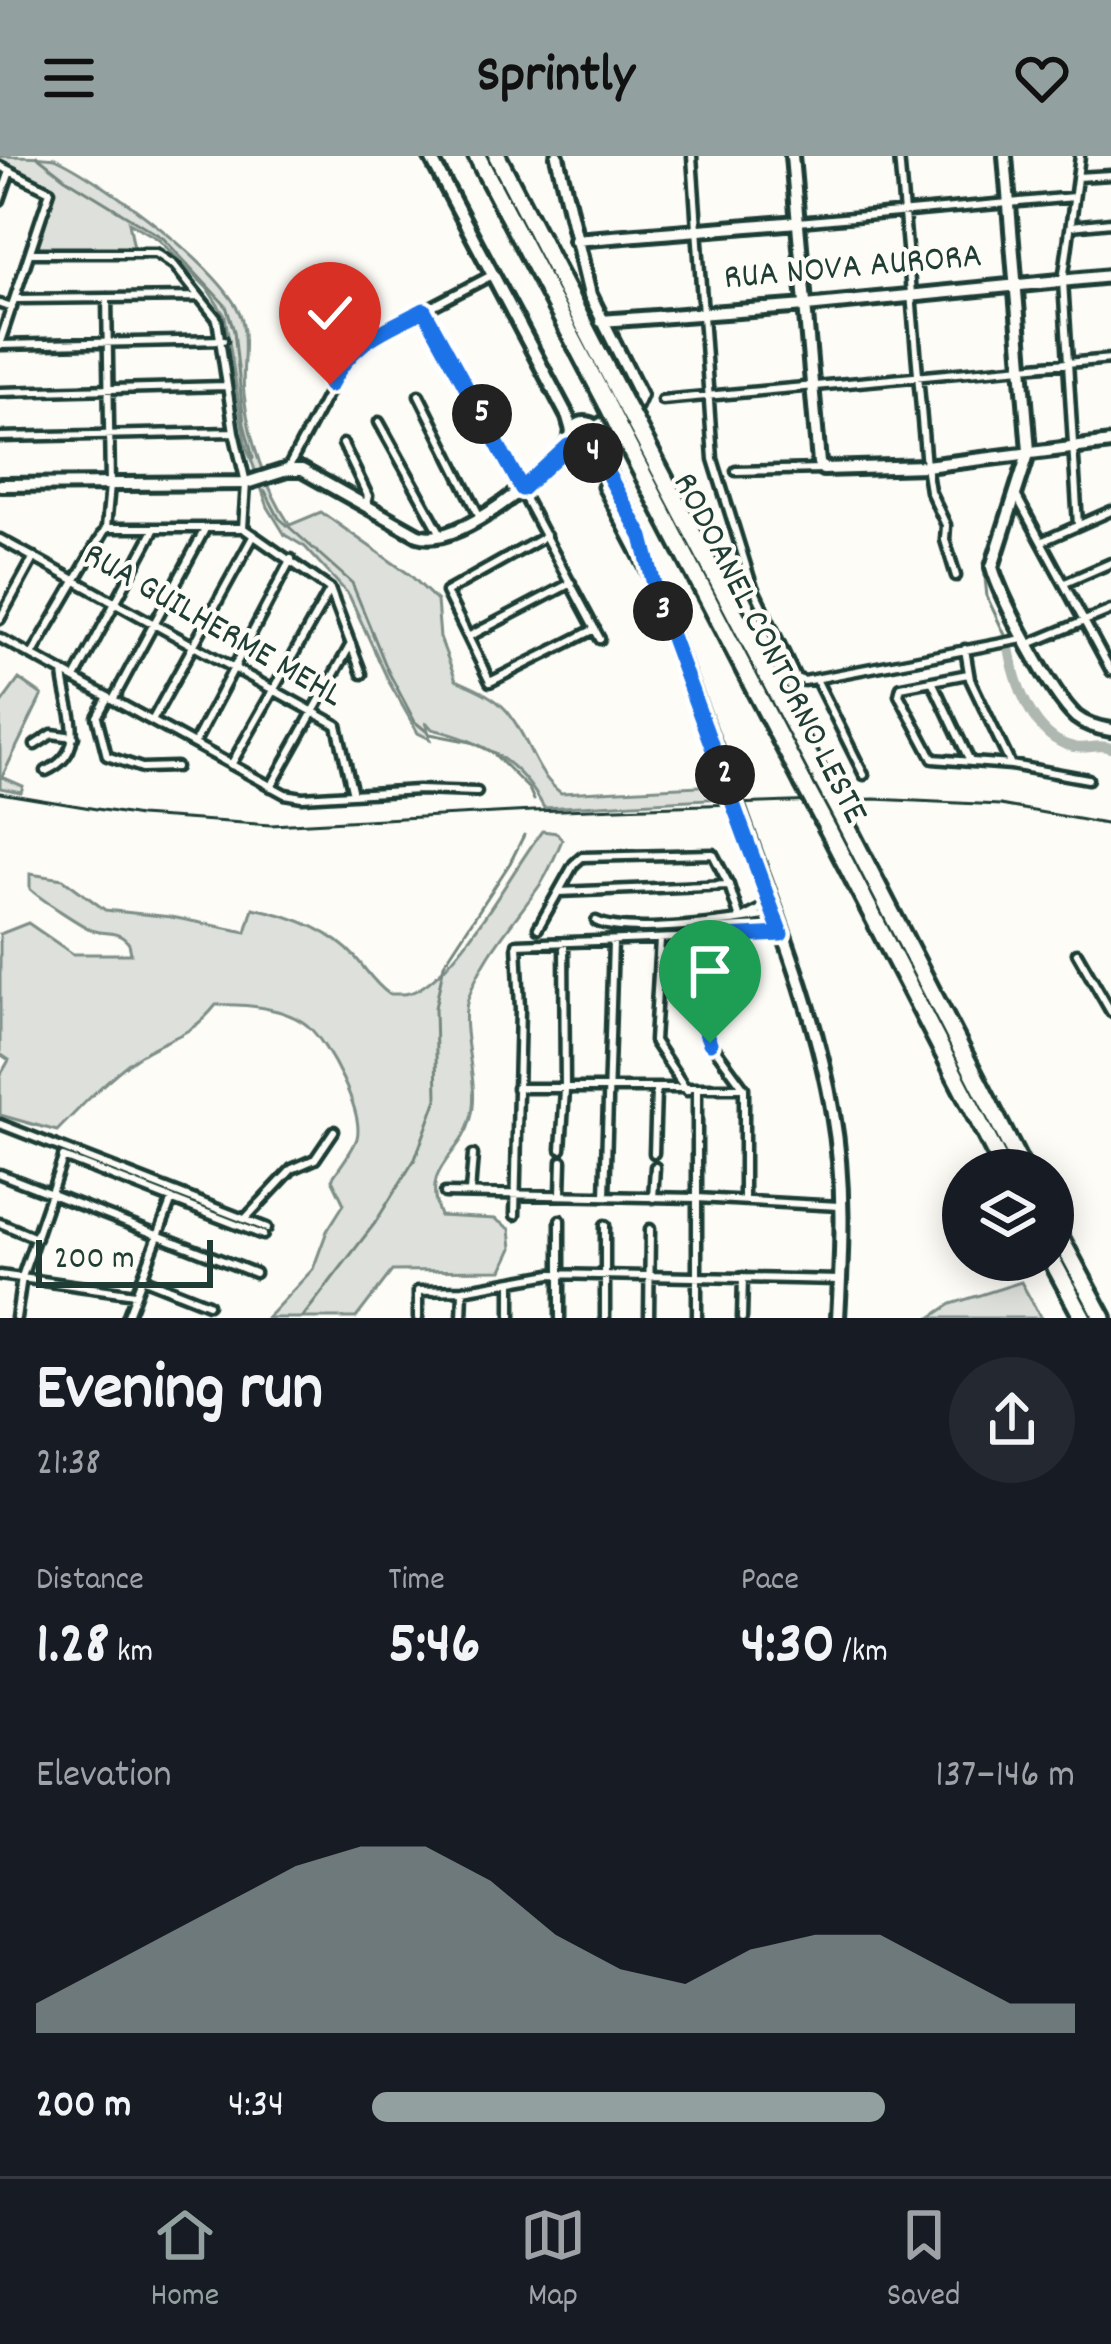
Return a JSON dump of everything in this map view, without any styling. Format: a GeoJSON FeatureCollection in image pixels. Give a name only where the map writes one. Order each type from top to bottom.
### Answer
{"type":"FeatureCollection","features":[{"type":"Feature","properties":{"kind":"highway","name":"RODOANEL CONTORNO LESTE"},"geometry":{"type":"LineString","coordinates":[[477,156],[615,402]]}},
{"type":"Feature","properties":{"kind":"highway","name":"RODOANEL CONTORNO LESTE"},"geometry":{"type":"LineString","coordinates":[[496,156],[803,782],[836,825],[1012,1149]]}},
{"type":"Feature","properties":{"kind":"highway","name":"RODOANEL CONTORNO LESTE"},"geometry":{"type":"LineString","coordinates":[[627,426],[821,778],[836,825],[994,1149]]}},
{"type":"Feature","properties":{"kind":"highway"},"geometry":{"type":"LineString","coordinates":[[1074,1265],[1103,1318]]}},
{"type":"Feature","properties":{"kind":"highway"},"geometry":{"type":"LineString","coordinates":[[1063,1281],[1083,1318]]}},
{"type":"Feature","properties":{"kind":"street"},"geometry":{"type":"LineString","coordinates":[[430,156],[573,437],[595,450],[646,546],[655,588],[773,909],[829,1092],[842,1206],[838,1318]]}},
{"type":"Feature","properties":{"kind":"street"},"geometry":{"type":"LineString","coordinates":[[0,485],[246,483],[302,470],[418,535],[442,536],[480,517],[522,489],[573,437],[635,406],[640,395],[601,321],[574,240],[557,156]]}},
{"type":"Feature","properties":{"kind":"street"},"geometry":{"type":"LineString","coordinates":[[692,156],[713,459],[752,585],[796,678],[804,681],[1028,641],[1111,610]]}},
{"type":"Feature","properties":{"kind":"street"},"geometry":{"type":"LineString","coordinates":[[792,156],[819,463],[826,470]]}},
{"type":"Feature","properties":{"kind":"street"},"geometry":{"type":"LineString","coordinates":[[899,156],[929,491],[946,525],[945,540],[956,576]]}},
{"type":"Feature","properties":{"kind":"street"},"geometry":{"type":"LineString","coordinates":[[1005,156],[1029,451],[992,567],[1062,700],[1078,718],[1111,730]]}},
{"type":"Feature","properties":{"kind":"street"},"geometry":{"type":"LineString","coordinates":[[1078,525],[1063,281],[1080,156]]}},
{"type":"Feature","properties":{"kind":"street"},"geometry":{"type":"LineString","coordinates":[[0,166],[50,191],[0,344],[223,340]]}},
{"type":"Feature","properties":{"kind":"street"},"geometry":{"type":"LineString","coordinates":[[0,200],[10,171]]}},
{"type":"Feature","properties":{"kind":"street"},"geometry":{"type":"LineString","coordinates":[[1077,177],[1111,175]]}},
{"type":"Feature","properties":{"kind":"street"},"geometry":{"type":"LineString","coordinates":[[574,240],[1074,197]]}},
{"type":"Feature","properties":{"kind":"street"},"geometry":{"type":"LineString","coordinates":[[1070,226],[1111,222]]}},
{"type":"Feature","properties":{"kind":"street"},"geometry":{"type":"LineString","coordinates":[[31,253],[156,253],[174,266],[217,320],[246,483],[244,528]]}},
{"type":"Feature","properties":{"kind":"street"},"geometry":{"type":"LineString","coordinates":[[287,470],[349,353],[492,275]]}},
{"type":"Feature","properties":{"kind":"street","name":"RUA NOVA AURORA"},"geometry":{"type":"LineString","coordinates":[[601,321],[1111,276]]}},
{"type":"Feature","properties":{"kind":"street"},"geometry":{"type":"LineString","coordinates":[[0,304],[199,297]]}},
{"type":"Feature","properties":{"kind":"street"},"geometry":{"type":"LineString","coordinates":[[32,655],[106,529],[110,484],[107,298]]}},
{"type":"Feature","properties":{"kind":"street"},"geometry":{"type":"LineString","coordinates":[[424,310],[600,639]]}},
{"type":"Feature","properties":{"kind":"street"},"geometry":{"type":"LineString","coordinates":[[662,400],[1111,359]]}},
{"type":"Feature","properties":{"kind":"street"},"geometry":{"type":"LineString","coordinates":[[0,392],[226,386]]}},
{"type":"Feature","properties":{"kind":"street"},"geometry":{"type":"LineString","coordinates":[[419,394],[480,517]]}},
{"type":"Feature","properties":{"kind":"street"},"geometry":{"type":"LineString","coordinates":[[379,422],[442,536]]}},
{"type":"Feature","properties":{"kind":"street"},"geometry":{"type":"LineString","coordinates":[[595,450],[596,428]]}},
{"type":"Feature","properties":{"kind":"street"},"geometry":{"type":"LineString","coordinates":[[0,437],[234,432]]}},
{"type":"Feature","properties":{"kind":"street"},"geometry":{"type":"LineString","coordinates":[[736,471],[926,466],[1111,443]]}},
{"type":"Feature","properties":{"kind":"street"},"geometry":{"type":"LineString","coordinates":[[344,444],[368,496],[366,504]]}},
{"type":"Feature","properties":{"kind":"street"},"geometry":{"type":"LineString","coordinates":[[1014,491],[1110,665]]}},
{"type":"Feature","properties":{"kind":"street"},"geometry":{"type":"LineString","coordinates":[[1041,542],[1111,511]]}},
{"type":"Feature","properties":{"kind":"street"},"geometry":{"type":"LineString","coordinates":[[106,529],[244,528],[330,589],[362,674]]}},
{"type":"Feature","properties":{"kind":"street"},"geometry":{"type":"LineString","coordinates":[[75,678],[154,530]]}},
{"type":"Feature","properties":{"kind":"street"},"geometry":{"type":"LineString","coordinates":[[176,766],[142,768],[107,756],[97,717],[204,531]]}},
{"type":"Feature","properties":{"kind":"street"},"geometry":{"type":"LineString","coordinates":[[152,722],[254,535]]}},
{"type":"Feature","properties":{"kind":"street"},"geometry":{"type":"LineString","coordinates":[[546,536],[446,592],[490,682],[595,628]]}},
{"type":"Feature","properties":{"kind":"street","name":"RUA GUILHERME MEHL"},"geometry":{"type":"LineString","coordinates":[[0,539],[339,728],[353,794]]}},
{"type":"Feature","properties":{"kind":"street"},"geometry":{"type":"LineString","coordinates":[[0,619],[34,557]]}},
{"type":"Feature","properties":{"kind":"street"},"geometry":{"type":"LineString","coordinates":[[194,744],[291,559]]}},
{"type":"Feature","properties":{"kind":"street"},"geometry":{"type":"LineString","coordinates":[[1064,583],[1111,563]]}},
{"type":"Feature","properties":{"kind":"street"},"geometry":{"type":"LineString","coordinates":[[468,637],[571,583]]}},
{"type":"Feature","properties":{"kind":"street"},"geometry":{"type":"LineString","coordinates":[[231,765],[330,589]]}},
{"type":"Feature","properties":{"kind":"street"},"geometry":{"type":"LineString","coordinates":[[0,638],[271,788],[302,797],[418,790],[477,792]]}},
{"type":"Feature","properties":{"kind":"street"},"geometry":{"type":"LineString","coordinates":[[271,788],[351,643]]}},
{"type":"Feature","properties":{"kind":"street"},"geometry":{"type":"LineString","coordinates":[[964,649],[968,674],[1011,765]]}},
{"type":"Feature","properties":{"kind":"street"},"geometry":{"type":"LineString","coordinates":[[46,771],[63,760],[74,736],[63,671]]}},
{"type":"Feature","properties":{"kind":"street"},"geometry":{"type":"LineString","coordinates":[[968,674],[904,684],[899,692],[933,759],[1011,765],[1088,779]]}},
{"type":"Feature","properties":{"kind":"street"},"geometry":{"type":"LineString","coordinates":[[816,679],[864,775]]}},
{"type":"Feature","properties":{"kind":"street"},"geometry":{"type":"LineString","coordinates":[[932,682],[970,761]]}},
{"type":"Feature","properties":{"kind":"street"},"geometry":{"type":"LineString","coordinates":[[35,745],[52,734],[74,736]]}},
{"type":"Feature","properties":{"kind":"street"},"geometry":{"type":"LineString","coordinates":[[538,928],[582,857],[707,852],[718,858],[742,918]]}},
{"type":"Feature","properties":{"kind":"street"},"geometry":{"type":"LineString","coordinates":[[559,892],[729,885]]}},
{"type":"Feature","properties":{"kind":"street"},"geometry":{"type":"LineString","coordinates":[[596,922],[622,928],[742,918],[773,909]]}},
{"type":"Feature","properties":{"kind":"street"},"geometry":{"type":"LineString","coordinates":[[515,1215],[517,944],[781,934]]}},
{"type":"Feature","properties":{"kind":"street"},"geometry":{"type":"LineString","coordinates":[[705,938],[704,1032],[744,1088],[744,1200]]}},
{"type":"Feature","properties":{"kind":"street"},"geometry":{"type":"LineString","coordinates":[[660,940],[654,1041],[687,1091]]}},
{"type":"Feature","properties":{"kind":"street"},"geometry":{"type":"LineString","coordinates":[[561,1149],[564,942]]}},
{"type":"Feature","properties":{"kind":"street"},"geometry":{"type":"LineString","coordinates":[[605,1196],[613,942]]}},
{"type":"Feature","properties":{"kind":"street"},"geometry":{"type":"LineString","coordinates":[[1078,953],[1111,1012]]}},
{"type":"Feature","properties":{"kind":"street"},"geometry":{"type":"LineString","coordinates":[[517,1088],[744,1088]]}},
{"type":"Feature","properties":{"kind":"street"},"geometry":{"type":"LineString","coordinates":[[654,1154],[656,1091]]}},
{"type":"Feature","properties":{"kind":"street"},"geometry":{"type":"LineString","coordinates":[[697,1318],[698,1091]]}},
{"type":"Feature","properties":{"kind":"street"},"geometry":{"type":"LineString","coordinates":[[0,1124],[64,1153],[172,1199],[265,1232],[245,1219],[64,1153]]}},
{"type":"Feature","properties":{"kind":"street"},"geometry":{"type":"LineString","coordinates":[[245,1219],[292,1168],[315,1159],[334,1131]]}},
{"type":"Feature","properties":{"kind":"street"},"geometry":{"type":"LineString","coordinates":[[16,1318],[22,1277],[64,1153]]}},
{"type":"Feature","properties":{"kind":"street"},"geometry":{"type":"LineString","coordinates":[[470,1192],[473,1155]]}},
{"type":"Feature","properties":{"kind":"street"},"geometry":{"type":"LineString","coordinates":[[561,1194],[562,1161]]}},
{"type":"Feature","properties":{"kind":"street"},"geometry":{"type":"LineString","coordinates":[[653,1198],[655,1167]]}},
{"type":"Feature","properties":{"kind":"street"},"geometry":{"type":"LineString","coordinates":[[0,1174],[255,1273]]}},
{"type":"Feature","properties":{"kind":"street"},"geometry":{"type":"LineString","coordinates":[[445,1193],[842,1206]]}},
{"type":"Feature","properties":{"kind":"street"},"geometry":{"type":"LineString","coordinates":[[127,1318],[172,1199]]}},
{"type":"Feature","properties":{"kind":"street"},"geometry":{"type":"LineString","coordinates":[[560,1220],[560,1318]]}},
{"type":"Feature","properties":{"kind":"street"},"geometry":{"type":"LineString","coordinates":[[0,1223],[36,1238]]}},
{"type":"Feature","properties":{"kind":"street"},"geometry":{"type":"LineString","coordinates":[[605,1225],[605,1318]]}},
{"type":"Feature","properties":{"kind":"street"},"geometry":{"type":"LineString","coordinates":[[649,1318],[650,1229]]}},
{"type":"Feature","properties":{"kind":"street"},"geometry":{"type":"LineString","coordinates":[[418,1318],[418,1291],[463,1290],[559,1274],[841,1280]]}},
{"type":"Feature","properties":{"kind":"street"},"geometry":{"type":"LineString","coordinates":[[0,1275],[136,1294]]}},
{"type":"Feature","properties":{"kind":"street"},"geometry":{"type":"LineString","coordinates":[[742,1318],[743,1277]]}},
{"type":"Feature","properties":{"kind":"street"},"geometry":{"type":"LineString","coordinates":[[142,1278],[208,1304]]}},
{"type":"Feature","properties":{"kind":"street"},"geometry":{"type":"LineString","coordinates":[[511,1318],[512,1282]]}},
{"type":"Feature","properties":{"kind":"street"},"geometry":{"type":"LineString","coordinates":[[462,1318],[463,1290]]}},
{"type":"Feature","properties":{"kind":"shaded area"},"geometry":{"type":"Polygon","coordinates":[[[0,156],[55,158],[75,169],[161,229],[214,278],[242,320],[243,385],[250,429],[266,479],[290,525],[321,512],[410,575],[437,601],[440,638],[456,680],[507,711],[544,775],[561,793],[719,785],[727,798],[544,808],[523,778],[498,755],[432,729],[426,722],[430,739],[418,733],[349,595],[305,547],[285,535],[268,507],[245,442],[225,316],[207,288],[158,239],[129,222],[134,248],[40,248],[37,241],[52,190],[0,161],[0,156]]]}},
{"type":"Feature","properties":{"kind":"shaded area"},"geometry":{"type":"Polygon","coordinates":[[[19,679],[42,695],[2,777],[23,786],[21,792],[0,788],[0,705],[19,679]]]}},
{"type":"Feature","properties":{"kind":"shaded area"},"geometry":{"type":"Polygon","coordinates":[[[542,831],[557,833],[562,840],[555,856],[542,882],[491,952],[468,999],[471,1118],[435,1185],[440,1216],[495,1219],[510,1229],[512,1248],[502,1270],[392,1271],[356,1318],[267,1318],[313,1269],[327,1231],[344,1204],[332,1179],[355,1143],[358,1126],[343,1079],[325,1047],[308,1026],[276,1011],[216,1005],[187,1031],[125,1066],[57,1131],[0,1115],[0,1076],[9,1060],[0,1054],[0,934],[28,923],[73,954],[131,954],[122,937],[89,929],[35,893],[30,889],[30,874],[63,879],[105,910],[246,932],[253,908],[281,915],[334,939],[389,994],[403,994],[417,990],[451,961],[542,831]]]}},
{"type":"Feature","properties":{"kind":"shaded area"},"geometry":{"type":"Polygon","coordinates":[[[1021,1282],[1041,1318],[930,1318],[951,1304],[1021,1282]]]}},
{"type":"Feature","properties":{"kind":"waterway"},"geometry":{"type":"LineString","coordinates":[[37,156],[163,238],[226,306],[253,458]]}},
{"type":"Feature","properties":{"kind":"waterway"},"geometry":{"type":"LineString","coordinates":[[265,491],[279,518],[352,583],[415,722],[430,734],[471,742],[492,752],[534,800]]}},
{"type":"Feature","properties":{"kind":"waterway"},"geometry":{"type":"LineString","coordinates":[[984,568],[987,597],[1005,635]]}},
{"type":"Feature","properties":{"kind":"waterway"},"geometry":{"type":"LineString","coordinates":[[1009,648],[1021,693],[1047,733],[1074,747],[1111,748]]}},
{"type":"Feature","properties":{"kind":"waterway"},"geometry":{"type":"LineString","coordinates":[[302,1318],[375,1223],[415,1159],[437,1099],[435,1008],[444,964],[524,835]]}},
{"type":"Feature","properties":{"kind":"railway"},"geometry":{"type":"LineString","coordinates":[[0,793],[139,816],[271,825],[874,799],[1000,805],[1111,825]]}},
{"type":"Feature","properties":{"kind":"route"},"geometry":{"type":"LineString","coordinates":[[330,385],[341,363],[360,344],[424,310],[522,489],[568,446],[598,456],[646,546],[658,600],[781,934],[705,938],[701,1021],[710,1043]]}}]}
